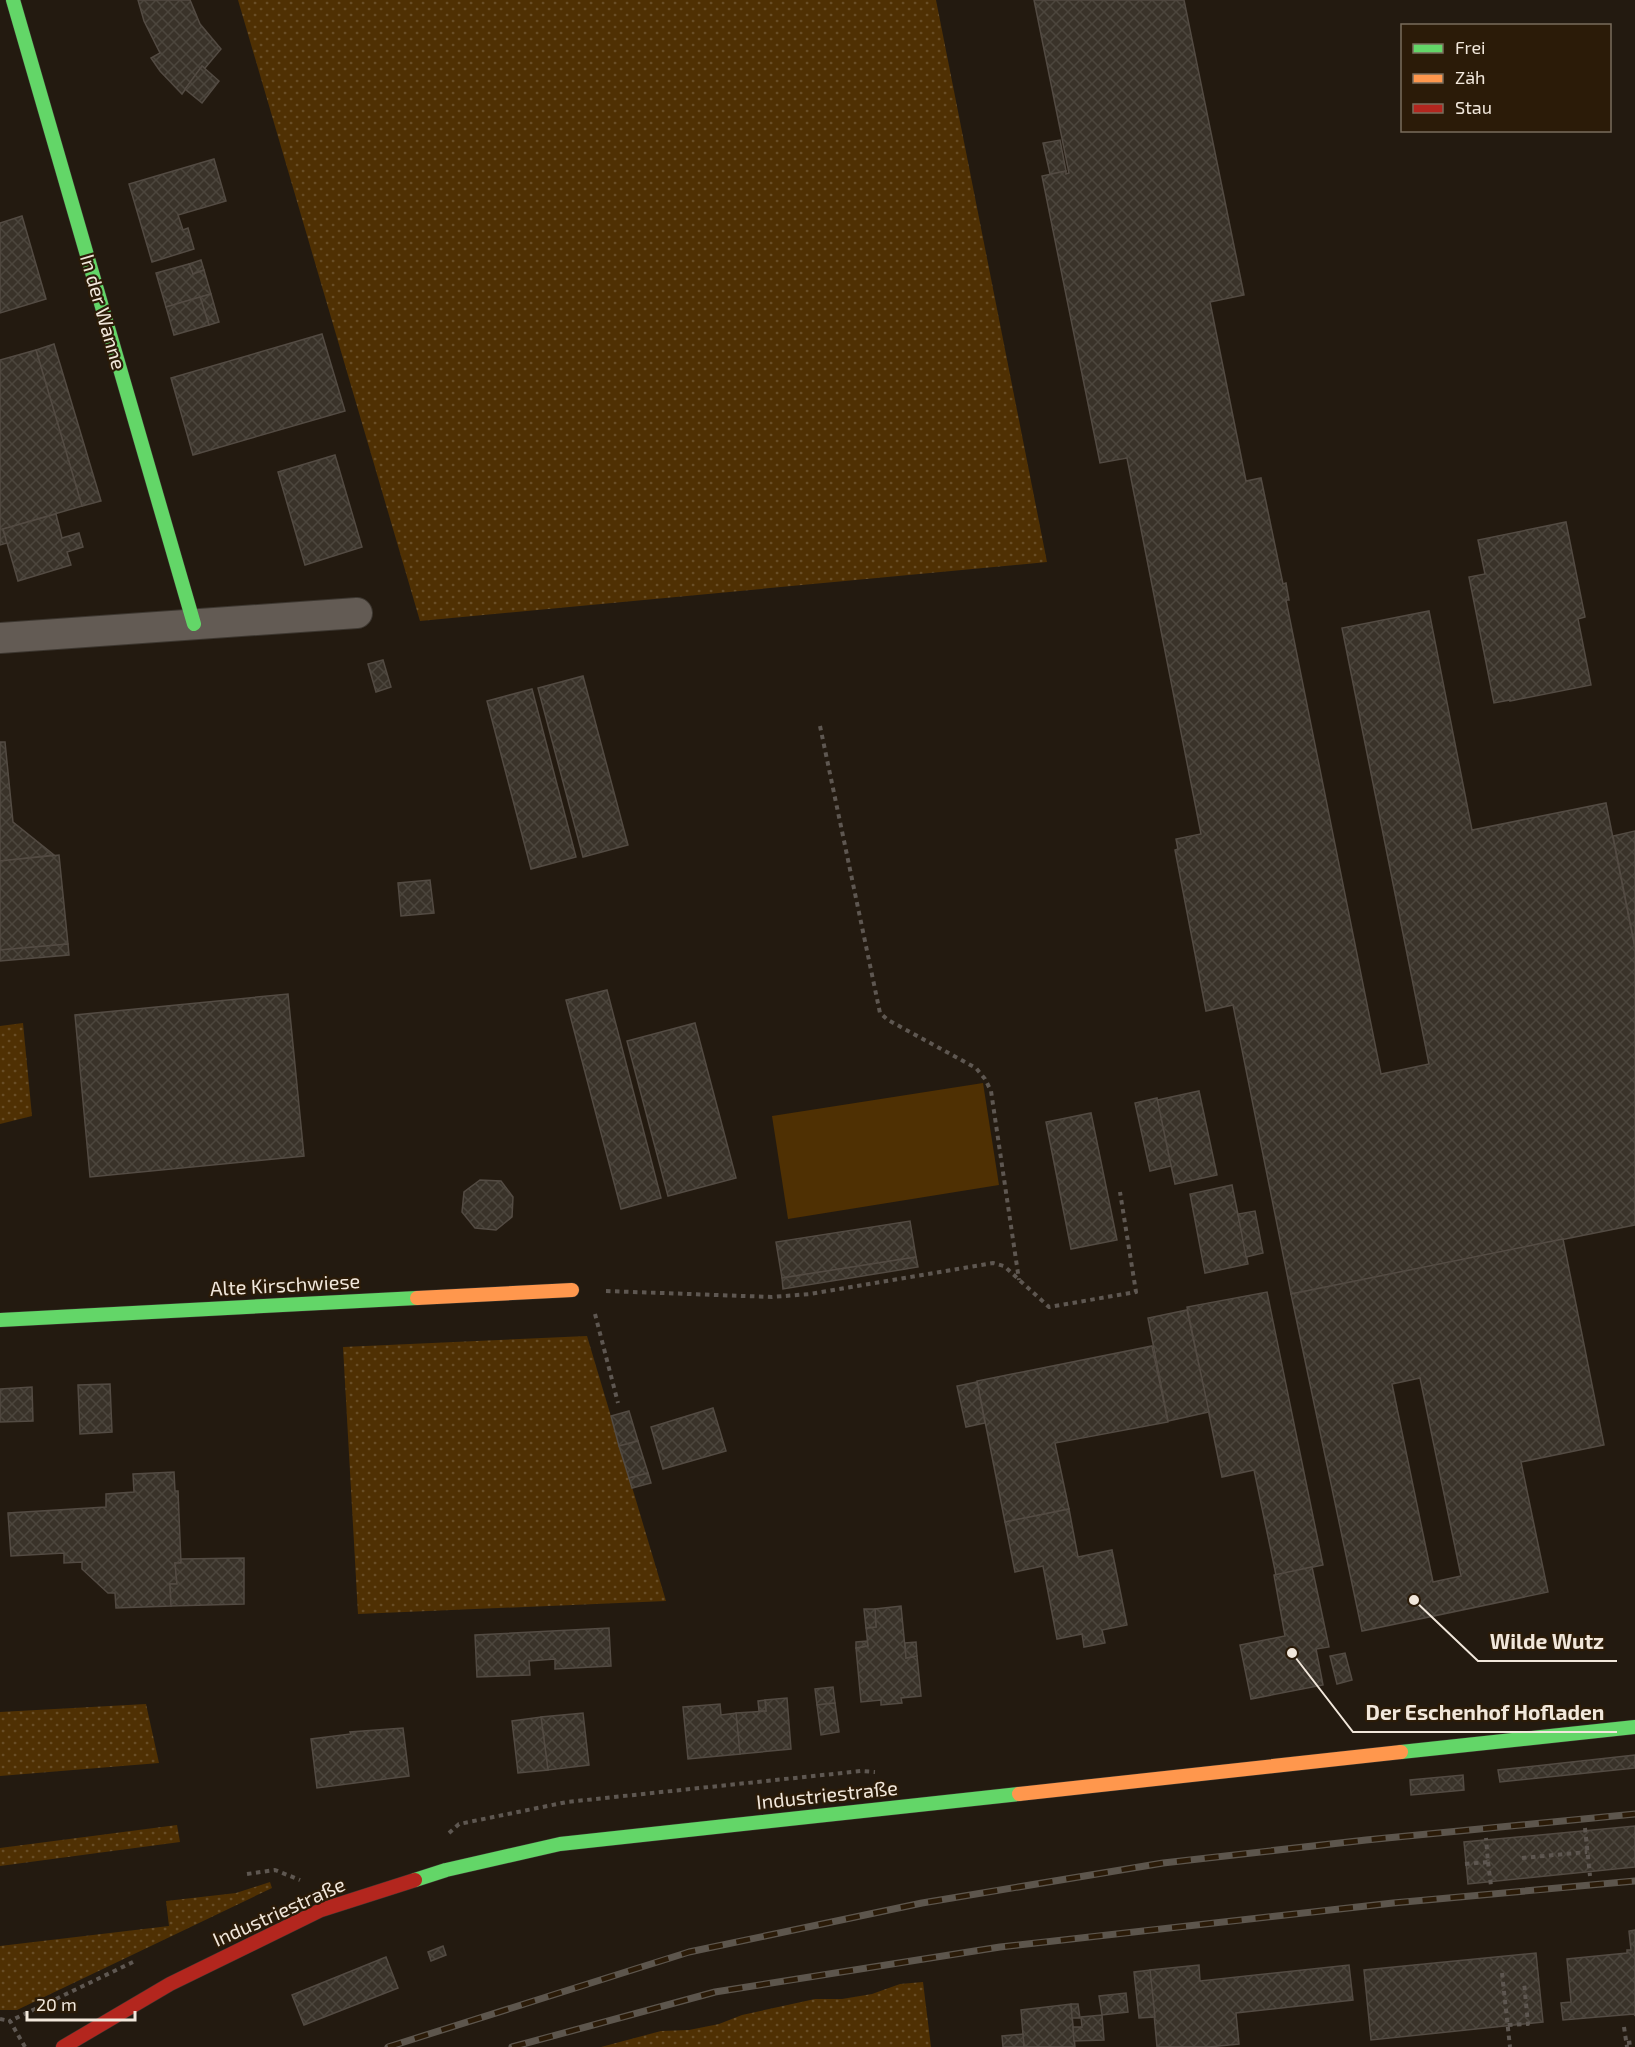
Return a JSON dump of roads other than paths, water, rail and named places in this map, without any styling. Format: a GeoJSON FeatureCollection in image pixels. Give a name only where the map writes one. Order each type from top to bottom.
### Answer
{"type":"FeatureCollection","features":[{"type":"Feature","properties":{"kind":"street","name":"In der Wanne"},"geometry":{"type":"LineString","coordinates":[[13,0],[194,624]]}},
{"type":"Feature","properties":{"kind":"street"},"geometry":{"type":"LineString","coordinates":[[0,638],[357,613]]}},
{"type":"Feature","properties":{"kind":"street","name":"Alte Kirschwiese"},"geometry":{"type":"LineString","coordinates":[[0,1320],[572,1290]]}},
{"type":"Feature","properties":{"kind":"street","name":"Industriestraße"},"geometry":{"type":"LineString","coordinates":[[63,2047],[170,1984],[321,1910],[446,1870],[560,1844],[1635,1727]]}},
{"type":"Feature","properties":{"kind":"railway"},"geometry":{"type":"LineString","coordinates":[[388,2047],[689,1952],[922,1903],[1163,1863],[1366,1840],[1635,1814]]}},
{"type":"Feature","properties":{"kind":"railway"},"geometry":{"type":"LineString","coordinates":[[512,2047],[715,1992],[1000,1947],[1393,1903],[1635,1881]]}},
{"type":"Feature","properties":{"kind":"place","name":"Wilde Wutz"},"geometry":{"type":"Point","coordinates":[1414,1600]}},
{"type":"Feature","properties":{"kind":"place","name":"Der Eschenhof Hofladen"},"geometry":{"type":"Point","coordinates":[1292,1653]}}]}
